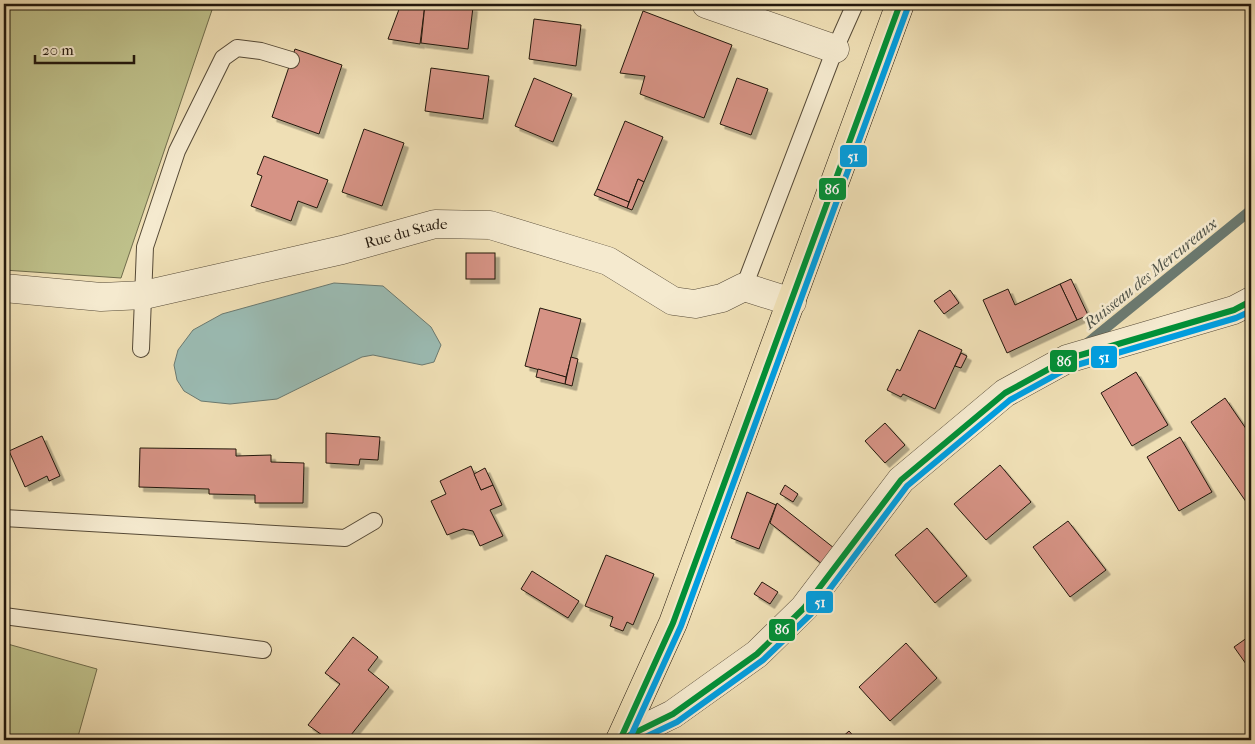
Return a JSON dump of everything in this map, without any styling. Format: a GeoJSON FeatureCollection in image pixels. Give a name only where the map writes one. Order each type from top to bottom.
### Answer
{"type":"FeatureCollection","features":[{"type":"Feature","properties":{"kind":"main road"},"geometry":{"type":"LineString","coordinates":[[620,740],[673,623],[900,4]]}},
{"type":"Feature","properties":{"kind":"street"},"geometry":{"type":"LineString","coordinates":[[706,4],[835,49]]}},
{"type":"Feature","properties":{"kind":"street","name":"Rue du Stade"},"geometry":{"type":"LineString","coordinates":[[4,288],[100,297],[144,296],[342,250],[435,224],[490,225],[608,261],[673,301],[695,304],[722,298],[744,287]]}},
{"type":"Feature","properties":{"kind":"street"},"geometry":{"type":"LineString","coordinates":[[744,287],[792,302]]}},
{"type":"Feature","properties":{"kind":"street"},"geometry":{"type":"LineString","coordinates":[[620,740],[673,714],[757,654],[804,608],[901,480],[1005,393],[1067,360],[1234,310],[1251,301]]}},
{"type":"Feature","properties":{"kind":"lane"},"geometry":{"type":"LineString","coordinates":[[744,287],[835,49],[855,4]]}},
{"type":"Feature","properties":{"kind":"lane"},"geometry":{"type":"LineString","coordinates":[[141,349],[144,247],[176,152],[223,58],[237,48],[261,50],[291,60]]}},
{"type":"Feature","properties":{"kind":"lane"},"geometry":{"type":"LineString","coordinates":[[4,518],[345,538],[374,521]]}},
{"type":"Feature","properties":{"kind":"lane"},"geometry":{"type":"LineString","coordinates":[[4,616],[263,650]]}},
{"type":"Feature","properties":{"kind":"green space"},"geometry":{"type":"Polygon","coordinates":[[[4,4],[214,4],[121,278],[4,270],[4,4]]]}},
{"type":"Feature","properties":{"kind":"green space"},"geometry":{"type":"Polygon","coordinates":[[[4,643],[97,669],[77,740],[4,740],[4,643]]]}},
{"type":"Feature","properties":{"kind":"water"},"geometry":{"type":"Polygon","coordinates":[[[334,283],[383,286],[431,327],[441,345],[434,362],[422,365],[373,355],[362,357],[277,399],[230,404],[201,401],[184,391],[177,380],[174,365],[178,350],[193,330],[222,314],[334,283]]]}},
{"type":"Feature","properties":{"kind":"building"},"geometry":{"type":"Polygon","coordinates":[[[401,4],[425,4],[420,44],[388,39],[401,4]]]}},
{"type":"Feature","properties":{"kind":"building"},"geometry":{"type":"Polygon","coordinates":[[[425,4],[473,7],[468,49],[421,43],[425,4]]]}},
{"type":"Feature","properties":{"kind":"building"},"geometry":{"type":"Polygon","coordinates":[[[643,11],[732,45],[704,118],[640,94],[645,76],[620,73],[643,11]]]}},
{"type":"Feature","properties":{"kind":"building"},"geometry":{"type":"Polygon","coordinates":[[[534,19],[581,25],[576,66],[529,59],[534,19]]]}},
{"type":"Feature","properties":{"kind":"building"},"geometry":{"type":"Polygon","coordinates":[[[295,49],[342,65],[319,134],[272,117],[295,49]]]}},
{"type":"Feature","properties":{"kind":"building"},"geometry":{"type":"Polygon","coordinates":[[[431,68],[489,76],[483,119],[425,111],[431,68]]]}},
{"type":"Feature","properties":{"kind":"building"},"geometry":{"type":"Polygon","coordinates":[[[534,78],[572,94],[553,142],[515,126],[534,78]]]}},
{"type":"Feature","properties":{"kind":"building"},"geometry":{"type":"Polygon","coordinates":[[[737,78],[768,89],[751,135],[720,124],[737,78]]]}},
{"type":"Feature","properties":{"kind":"building"},"geometry":{"type":"Polygon","coordinates":[[[625,121],[663,137],[644,182],[638,179],[629,202],[597,189],[625,121]]]}},
{"type":"Feature","properties":{"kind":"building"},"geometry":{"type":"Polygon","coordinates":[[[364,129],[404,143],[382,206],[342,192],[364,129]]]}},
{"type":"Feature","properties":{"kind":"building"},"geometry":{"type":"Polygon","coordinates":[[[264,156],[328,180],[317,208],[298,201],[291,221],[251,206],[262,176],[257,174],[264,156]]]}},
{"type":"Feature","properties":{"kind":"building"},"geometry":{"type":"Polygon","coordinates":[[[638,179],[644,182],[632,210],[627,208],[638,179]]]}},
{"type":"Feature","properties":{"kind":"building"},"geometry":{"type":"Polygon","coordinates":[[[597,189],[629,202],[627,208],[594,195],[597,189]]]}},
{"type":"Feature","properties":{"kind":"building"},"geometry":{"type":"Polygon","coordinates":[[[466,253],[495,253],[495,279],[466,279],[466,253]]]}},
{"type":"Feature","properties":{"kind":"building"},"geometry":{"type":"Polygon","coordinates":[[[1071,279],[1088,315],[1077,320],[1060,284],[1071,279]]]}},
{"type":"Feature","properties":{"kind":"building"},"geometry":{"type":"Polygon","coordinates":[[[1060,284],[1077,320],[1007,353],[983,300],[1008,289],[1015,305],[1060,284]]]}},
{"type":"Feature","properties":{"kind":"building"},"geometry":{"type":"Polygon","coordinates":[[[950,290],[959,303],[944,314],[934,301],[950,290]]]}},
{"type":"Feature","properties":{"kind":"building"},"geometry":{"type":"Polygon","coordinates":[[[540,308],[581,319],[566,377],[525,366],[540,308]]]}},
{"type":"Feature","properties":{"kind":"building"},"geometry":{"type":"Polygon","coordinates":[[[919,330],[962,350],[935,409],[903,394],[901,397],[887,390],[897,369],[900,371],[919,330]]]}},
{"type":"Feature","properties":{"kind":"building"},"geometry":{"type":"Polygon","coordinates":[[[961,353],[967,356],[961,368],[955,366],[961,353]]]}},
{"type":"Feature","properties":{"kind":"building"},"geometry":{"type":"Polygon","coordinates":[[[571,357],[578,359],[572,386],[565,384],[571,357]]]}},
{"type":"Feature","properties":{"kind":"building"},"geometry":{"type":"Polygon","coordinates":[[[538,369],[566,377],[565,384],[536,377],[538,369]]]}},
{"type":"Feature","properties":{"kind":"building"},"geometry":{"type":"Polygon","coordinates":[[[1136,372],[1168,425],[1132,446],[1101,393],[1136,372]]]}},
{"type":"Feature","properties":{"kind":"building"},"geometry":{"type":"Polygon","coordinates":[[[1225,398],[1251,436],[1251,509],[1191,422],[1225,398]]]}},
{"type":"Feature","properties":{"kind":"building"},"geometry":{"type":"Polygon","coordinates":[[[885,423],[905,445],[885,463],[865,441],[885,423]]]}},
{"type":"Feature","properties":{"kind":"building"},"geometry":{"type":"Polygon","coordinates":[[[326,433],[380,437],[378,460],[360,459],[359,465],[326,463],[326,433]]]}},
{"type":"Feature","properties":{"kind":"building"},"geometry":{"type":"Polygon","coordinates":[[[42,436],[60,476],[49,481],[47,476],[25,487],[9,451],[42,436]]]}},
{"type":"Feature","properties":{"kind":"building"},"geometry":{"type":"Polygon","coordinates":[[[1180,437],[1212,492],[1179,511],[1147,457],[1180,437]]]}},
{"type":"Feature","properties":{"kind":"building"},"geometry":{"type":"Polygon","coordinates":[[[140,448],[236,449],[236,456],[271,455],[271,462],[304,463],[303,503],[255,503],[255,495],[209,494],[209,489],[139,487],[140,448]]]}},
{"type":"Feature","properties":{"kind":"building"},"geometry":{"type":"Polygon","coordinates":[[[1000,465],[1031,502],[986,540],[954,504],[1000,465]]]}},
{"type":"Feature","properties":{"kind":"building"},"geometry":{"type":"Polygon","coordinates":[[[471,466],[481,490],[493,485],[502,505],[490,510],[503,536],[480,546],[473,531],[463,529],[447,535],[431,501],[446,494],[440,481],[471,466]]]}},
{"type":"Feature","properties":{"kind":"building"},"geometry":{"type":"Polygon","coordinates":[[[485,468],[493,485],[481,490],[474,474],[485,468]]]}},
{"type":"Feature","properties":{"kind":"building"},"geometry":{"type":"Polygon","coordinates":[[[785,485],[798,494],[793,502],[780,494],[785,485]]]}},
{"type":"Feature","properties":{"kind":"building"},"geometry":{"type":"Polygon","coordinates":[[[747,492],[776,505],[759,549],[731,538],[747,492]]]}},
{"type":"Feature","properties":{"kind":"building"},"geometry":{"type":"Polygon","coordinates":[[[777,503],[834,548],[822,564],[770,523],[777,503]]]}},
{"type":"Feature","properties":{"kind":"building"},"geometry":{"type":"Polygon","coordinates":[[[1068,521],[1106,570],[1070,597],[1033,547],[1068,521]]]}},
{"type":"Feature","properties":{"kind":"building"},"geometry":{"type":"Polygon","coordinates":[[[927,528],[967,576],[935,603],[895,555],[927,528]]]}},
{"type":"Feature","properties":{"kind":"building"},"geometry":{"type":"Polygon","coordinates":[[[606,555],[654,574],[633,625],[627,622],[623,631],[610,626],[613,617],[585,606],[606,555]]]}},
{"type":"Feature","properties":{"kind":"building"},"geometry":{"type":"Polygon","coordinates":[[[532,571],[579,601],[568,618],[521,589],[532,571]]]}},
{"type":"Feature","properties":{"kind":"building"},"geometry":{"type":"Polygon","coordinates":[[[762,582],[778,592],[770,604],[754,594],[762,582]]]}},
{"type":"Feature","properties":{"kind":"building"},"geometry":{"type":"Polygon","coordinates":[[[1251,635],[1251,671],[1234,647],[1251,635]]]}},
{"type":"Feature","properties":{"kind":"building"},"geometry":{"type":"Polygon","coordinates":[[[353,637],[378,657],[368,670],[389,687],[347,740],[329,740],[308,725],[340,684],[325,673],[353,637]]]}},
{"type":"Feature","properties":{"kind":"building"},"geometry":{"type":"Polygon","coordinates":[[[906,643],[937,678],[890,721],[859,687],[906,643]]]}},
{"type":"Feature","properties":{"kind":"building"},"geometry":{"type":"Polygon","coordinates":[[[849,731],[857,740],[839,740],[849,731]]]}},
{"type":"Feature","properties":{"kind":"waterway","name":"Ruisseau des Mercureaux"},"geometry":{"type":"LineString","coordinates":[[1085,345],[1251,210]]}},
{"type":"Feature","properties":{"kind":"transit line","name":"86"},"geometry":{"type":"LineString","coordinates":[[620,740],[673,623],[900,4]]}},
{"type":"Feature","properties":{"kind":"transit line","name":"51"},"geometry":{"type":"LineString","coordinates":[[629,740],[681,626],[908,7]]}},
{"type":"Feature","properties":{"kind":"transit line","name":"86"},"geometry":{"type":"LineString","coordinates":[[620,740],[673,714],[757,654],[804,608],[901,480],[1005,393],[1067,359],[1234,310],[1251,301]]}},
{"type":"Feature","properties":{"kind":"transit line","name":"51"},"geometry":{"type":"LineString","coordinates":[[639,740],[677,722],[763,660],[811,614],[907,486],[1010,400],[1070,367],[1236,318],[1251,311]]}}]}
